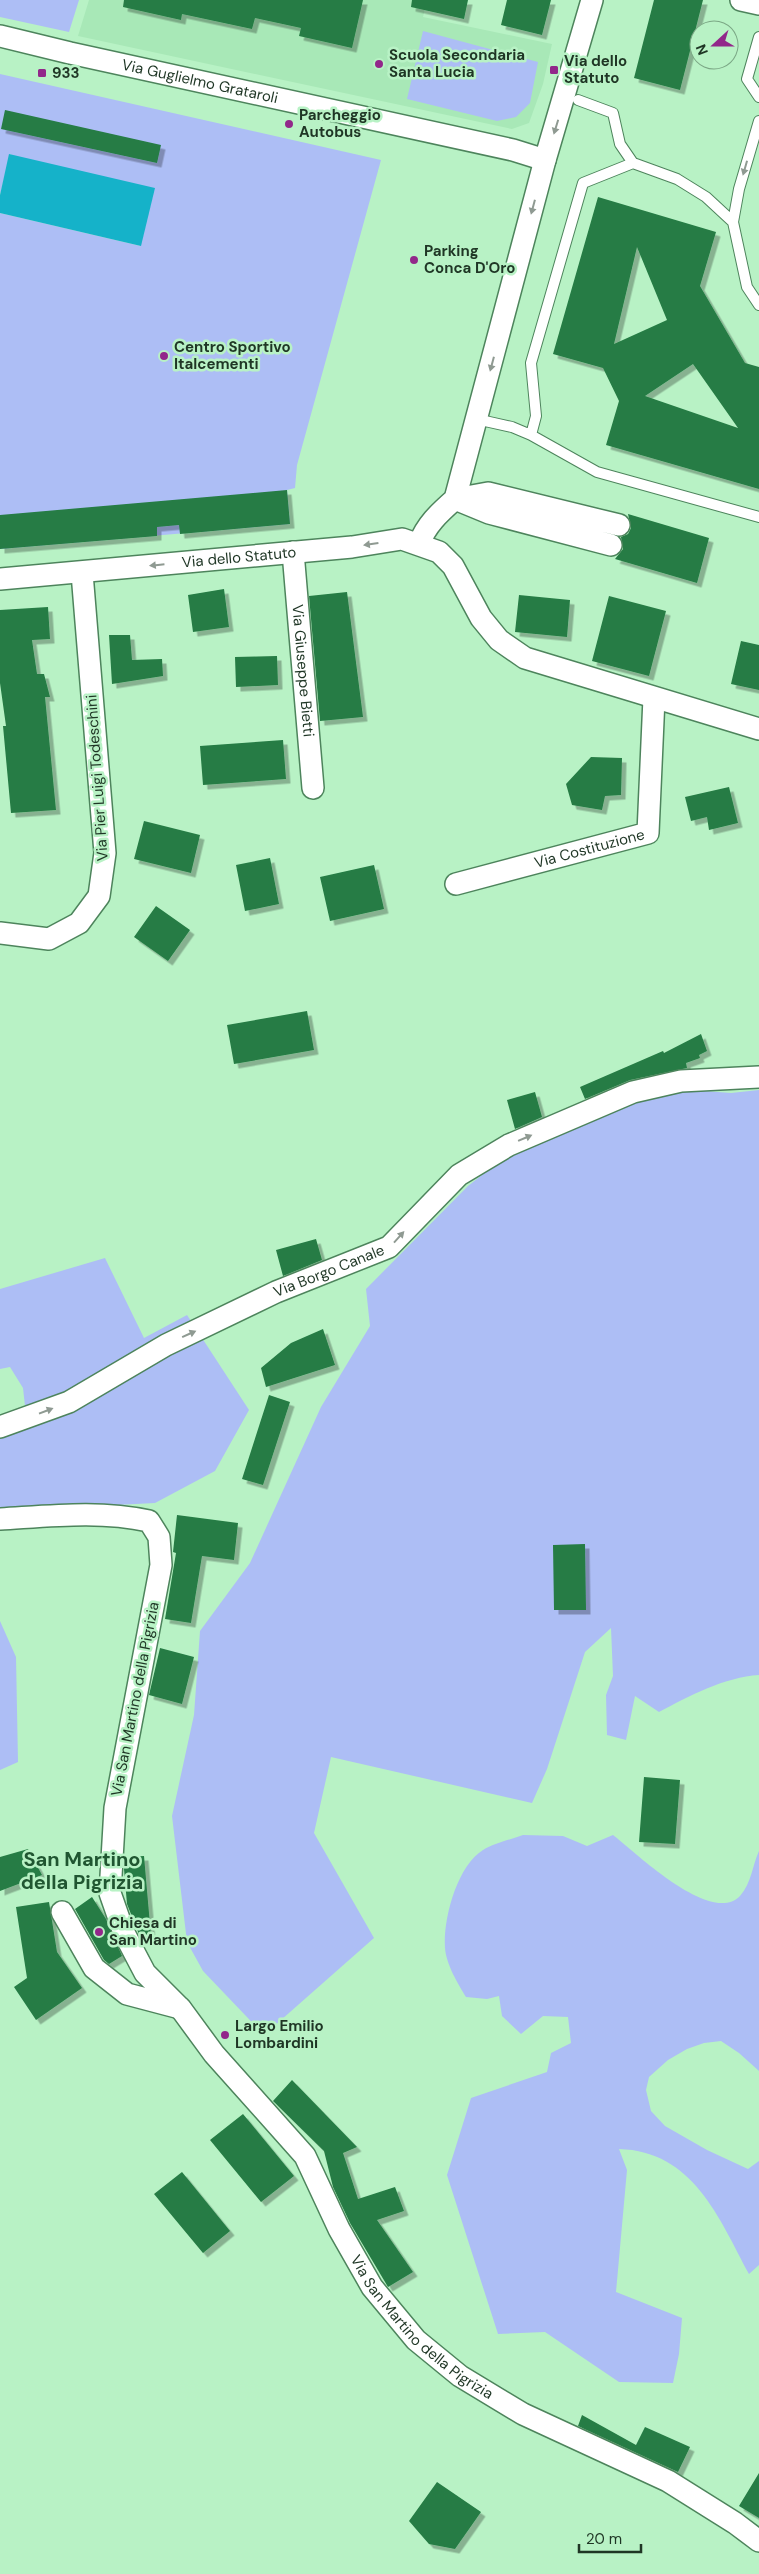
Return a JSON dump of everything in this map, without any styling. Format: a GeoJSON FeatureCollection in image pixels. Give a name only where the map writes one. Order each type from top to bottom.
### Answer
{"type":"FeatureCollection","features":[{"type":"Feature","properties":{"kind":"street"},"geometry":{"type":"LineString","coordinates":[[455,499],[545,160],[572,97],[592,0]]}},
{"type":"Feature","properties":{"kind":"street"},"geometry":{"type":"LineString","coordinates":[[741,0],[759,4]]}},
{"type":"Feature","properties":{"kind":"street","name":"Via Guglielmo Grataroli"},"geometry":{"type":"LineString","coordinates":[[0,36],[512,150],[545,160]]}},
{"type":"Feature","properties":{"kind":"street"},"geometry":{"type":"LineString","coordinates":[[619,525],[488,493],[455,499],[436,515],[423,533],[419,544],[439,552],[453,566],[481,618],[499,640],[525,658],[759,729]]}},
{"type":"Feature","properties":{"kind":"street"},"geometry":{"type":"LineString","coordinates":[[455,499],[488,514],[611,545]]}},
{"type":"Feature","properties":{"kind":"street","name":"Via dello Statuto"},"geometry":{"type":"LineString","coordinates":[[0,579],[82,573],[294,552],[402,539],[419,544]]}},
{"type":"Feature","properties":{"kind":"street","name":"Via Giuseppe Bietti"},"geometry":{"type":"LineString","coordinates":[[294,552],[312,788]]}},
{"type":"Feature","properties":{"kind":"street","name":"Via Pier Luigi Todeschini"},"geometry":{"type":"LineString","coordinates":[[0,933],[49,939],[79,923],[99,896],[105,853],[82,573]]}},
{"type":"Feature","properties":{"kind":"street","name":"Via Costituzione"},"geometry":{"type":"LineString","coordinates":[[456,884],[648,833],[654,698]]}},
{"type":"Feature","properties":{"kind":"street","name":"Via Borgo Canale"},"geometry":{"type":"LineString","coordinates":[[0,1427],[69,1402],[166,1345],[276,1292],[389,1247],[458,1175],[509,1145],[633,1092],[681,1081],[759,1077]]}},
{"type":"Feature","properties":{"kind":"street","name":"Via San Martino della Pigrizia"},"geometry":{"type":"LineString","coordinates":[[0,1519],[87,1514],[127,1516],[149,1521],[159,1537],[161,1565],[114,1808],[110,1894],[124,1933],[145,1973],[180,2008],[214,2054],[306,2156],[340,2229],[372,2287],[416,2340],[460,2376],[523,2414],[668,2481],[735,2523],[759,2541]]}},
{"type":"Feature","properties":{"kind":"street"},"geometry":{"type":"LineString","coordinates":[[62,1912],[94,1968],[127,1994],[180,2008]]}},
{"type":"Feature","properties":{"kind":"lane"},"geometry":{"type":"LineString","coordinates":[[759,37],[747,79],[759,97]]}},
{"type":"Feature","properties":{"kind":"lane"},"geometry":{"type":"LineString","coordinates":[[572,97],[613,113],[620,144],[633,163],[677,179],[706,197],[732,222]]}},
{"type":"Feature","properties":{"kind":"lane"},"geometry":{"type":"LineString","coordinates":[[759,121],[739,190],[732,222],[747,287],[759,305]]}},
{"type":"Feature","properties":{"kind":"lane"},"geometry":{"type":"LineString","coordinates":[[531,435],[536,416],[531,363],[583,183],[633,163]]}},
{"type":"Feature","properties":{"kind":"lane"},"geometry":{"type":"LineString","coordinates":[[476,419],[512,427],[531,435],[597,472],[759,517]]}},
{"type":"Feature","properties":{"kind":"shaded area"},"geometry":{"type":"Polygon","coordinates":[[[0,0],[79,0],[69,32],[0,17],[0,0]]]}},
{"type":"Feature","properties":{"kind":"shaded area","name":"Scuola Secondaria Santa Lucia"},"geometry":{"type":"Polygon","coordinates":[[[89,0],[427,0],[423,17],[552,44],[543,84],[529,123],[512,129],[78,36],[89,0]]]}},
{"type":"Feature","properties":{"kind":"shaded area"},"geometry":{"type":"Polygon","coordinates":[[[423,31],[538,62],[530,103],[516,117],[497,121],[407,99],[423,31]]]}},
{"type":"Feature","properties":{"kind":"shaded area","name":"Centro Sportivo Italcementi"},"geometry":{"type":"Polygon","coordinates":[[[0,74],[381,160],[297,465],[295,488],[287,490],[290,524],[0,549],[0,213],[141,246],[10,154],[0,195],[0,74]]]}},
{"type":"Feature","properties":{"kind":"shaded area"},"geometry":{"type":"Polygon","coordinates":[[[9,154],[155,188],[141,246],[0,213],[0,195],[9,154]]]}},
{"type":"Feature","properties":{"kind":"shaded area"},"geometry":{"type":"Polygon","coordinates":[[[677,1089],[731,1093],[759,1090],[759,1675],[720,1683],[659,1712],[635,1696],[626,1740],[607,1735],[606,1695],[613,1676],[611,1628],[585,1652],[547,1769],[532,1803],[331,1757],[314,1833],[374,1938],[264,2035],[203,1971],[187,1942],[172,1816],[194,1715],[200,1631],[250,1563],[321,1407],[370,1326],[366,1289],[468,1186],[520,1145],[609,1106],[677,1089]]]}},
{"type":"Feature","properties":{"kind":"shaded area"},"geometry":{"type":"Polygon","coordinates":[[[105,1258],[144,1338],[187,1315],[249,1410],[215,1471],[155,1503],[0,1511],[0,1433],[27,1424],[23,1388],[10,1367],[0,1369],[0,1289],[105,1258]]]}},
{"type":"Feature","properties":{"kind":"shaded area"},"geometry":{"type":"Polygon","coordinates":[[[0,1621],[16,1657],[18,1762],[0,1770],[0,1621]]]}},
{"type":"Feature","properties":{"kind":"shaded area"},"geometry":{"type":"Polygon","coordinates":[[[523,1835],[563,1836],[587,1846],[613,1835],[655,1870],[674,1883],[711,1902],[727,1903],[740,1896],[749,1880],[759,1851],[759,2071],[739,2053],[721,2041],[704,2043],[687,2049],[668,2060],[649,2077],[646,2090],[651,2111],[665,2126],[707,2150],[748,2169],[759,2161],[759,2265],[749,2274],[714,2210],[685,2175],[666,2162],[645,2153],[619,2149],[627,2170],[616,2292],[682,2318],[679,2354],[673,2383],[619,2382],[545,2332],[498,2334],[447,2175],[471,2098],[547,2072],[551,2053],[571,2043],[568,2017],[543,2016],[521,2034],[502,2016],[499,1996],[487,1999],[466,1997],[453,1974],[446,1954],[445,1936],[449,1908],[459,1880],[466,1868],[483,1850],[497,1843],[523,1835]]]}},
{"type":"Feature","properties":{"kind":"building"},"geometry":{"type":"Polygon","coordinates":[[[124,0],[363,0],[352,48],[299,36],[301,28],[255,18],[252,29],[182,14],[181,20],[123,7],[124,0]]]}},
{"type":"Feature","properties":{"kind":"building"},"geometry":{"type":"Polygon","coordinates":[[[412,0],[468,0],[464,19],[411,7],[412,0]]]}},
{"type":"Feature","properties":{"kind":"building"},"geometry":{"type":"Polygon","coordinates":[[[507,0],[551,0],[542,35],[501,25],[507,0]]]}},
{"type":"Feature","properties":{"kind":"building"},"geometry":{"type":"Polygon","coordinates":[[[654,0],[703,0],[698,20],[689,20],[689,55],[680,90],[634,78],[654,0]]]}},
{"type":"Feature","properties":{"kind":"building"},"geometry":{"type":"Polygon","coordinates":[[[5,110],[161,145],[157,163],[1,129],[5,110]]]}},
{"type":"Feature","properties":{"kind":"building"},"geometry":{"type":"Polygon","coordinates":[[[598,197],[716,232],[700,286],[745,363],[759,367],[759,489],[606,445],[619,401],[603,368],[553,354],[598,197]],[[637,247],[614,344],[667,320],[637,247]],[[693,364],[645,396],[738,428],[693,364]]]}},
{"type":"Feature","properties":{"kind":"building"},"geometry":{"type":"Polygon","coordinates":[[[287,490],[290,524],[180,534],[179,525],[157,527],[157,536],[0,549],[0,515],[287,490]]]}},
{"type":"Feature","properties":{"kind":"building"},"geometry":{"type":"Polygon","coordinates":[[[628,514],[709,538],[697,583],[615,559],[623,549],[621,537],[628,534],[631,528],[628,514]]]}},
{"type":"Feature","properties":{"kind":"building"},"geometry":{"type":"Polygon","coordinates":[[[224,589],[229,627],[193,632],[188,595],[224,589]]]}},
{"type":"Feature","properties":{"kind":"building"},"geometry":{"type":"Polygon","coordinates":[[[347,592],[363,717],[320,721],[309,596],[347,592]]]}},
{"type":"Feature","properties":{"kind":"building"},"geometry":{"type":"Polygon","coordinates":[[[519,595],[570,600],[567,637],[515,632],[519,595]]]}},
{"type":"Feature","properties":{"kind":"building"},"geometry":{"type":"Polygon","coordinates":[[[609,596],[666,611],[649,676],[592,661],[609,596]]]}},
{"type":"Feature","properties":{"kind":"building"},"geometry":{"type":"Polygon","coordinates":[[[48,607],[50,639],[32,640],[37,674],[44,674],[50,697],[45,697],[56,810],[11,813],[3,726],[6,726],[0,683],[0,610],[48,607]]]}},
{"type":"Feature","properties":{"kind":"building"},"geometry":{"type":"Polygon","coordinates":[[[109,635],[130,635],[132,660],[162,659],[163,676],[112,684],[109,635]]]}},
{"type":"Feature","properties":{"kind":"building"},"geometry":{"type":"Polygon","coordinates":[[[741,641],[759,645],[759,690],[731,684],[741,641]]]}},
{"type":"Feature","properties":{"kind":"building"},"geometry":{"type":"Polygon","coordinates":[[[277,656],[278,685],[236,687],[235,657],[277,656]]]}},
{"type":"Feature","properties":{"kind":"building"},"geometry":{"type":"Polygon","coordinates":[[[283,740],[286,779],[203,785],[200,746],[283,740]]]}},
{"type":"Feature","properties":{"kind":"building"},"geometry":{"type":"Polygon","coordinates":[[[591,757],[622,758],[621,795],[605,796],[602,810],[572,805],[566,784],[591,757]]]}},
{"type":"Feature","properties":{"kind":"building"},"geometry":{"type":"Polygon","coordinates":[[[729,787],[738,823],[709,830],[707,817],[691,821],[685,797],[729,787]]]}},
{"type":"Feature","properties":{"kind":"building"},"geometry":{"type":"Polygon","coordinates":[[[144,821],[200,835],[191,873],[134,859],[144,821]]]}},
{"type":"Feature","properties":{"kind":"building"},"geometry":{"type":"Polygon","coordinates":[[[270,858],[279,904],[245,911],[236,865],[270,858]]]}},
{"type":"Feature","properties":{"kind":"building"},"geometry":{"type":"Polygon","coordinates":[[[374,865],[384,909],[330,921],[320,877],[374,865]]]}},
{"type":"Feature","properties":{"kind":"building"},"geometry":{"type":"Polygon","coordinates":[[[156,906],[190,930],[168,961],[134,937],[156,906]]]}},
{"type":"Feature","properties":{"kind":"building"},"geometry":{"type":"Polygon","coordinates":[[[307,1011],[314,1050],[234,1064],[227,1025],[307,1011]]]}},
{"type":"Feature","properties":{"kind":"building"},"geometry":{"type":"Polygon","coordinates":[[[701,1034],[707,1051],[699,1055],[700,1058],[686,1063],[687,1068],[630,1080],[585,1099],[580,1087],[663,1051],[664,1053],[701,1034]]]}},
{"type":"Feature","properties":{"kind":"building"},"geometry":{"type":"Polygon","coordinates":[[[535,1092],[542,1117],[515,1129],[507,1100],[535,1092]]]}},
{"type":"Feature","properties":{"kind":"building"},"geometry":{"type":"Polygon","coordinates":[[[316,1239],[322,1260],[283,1276],[276,1250],[316,1239]]]}},
{"type":"Feature","properties":{"kind":"building"},"geometry":{"type":"Polygon","coordinates":[[[323,1329],[335,1365],[266,1387],[261,1368],[291,1343],[323,1329]]]}},
{"type":"Feature","properties":{"kind":"building"},"geometry":{"type":"Polygon","coordinates":[[[269,1395],[290,1402],[263,1485],[242,1479],[269,1395]]]}},
{"type":"Feature","properties":{"kind":"building"},"geometry":{"type":"Polygon","coordinates":[[[177,1515],[238,1523],[234,1560],[202,1556],[191,1623],[165,1619],[176,1553],[173,1552],[177,1515]]]}},
{"type":"Feature","properties":{"kind":"building"},"geometry":{"type":"Polygon","coordinates":[[[585,1544],[586,1610],[554,1610],[553,1545],[585,1544]]]}},
{"type":"Feature","properties":{"kind":"building"},"geometry":{"type":"Polygon","coordinates":[[[160,1648],[194,1657],[182,1704],[149,1695],[160,1648]]]}},
{"type":"Feature","properties":{"kind":"building"},"geometry":{"type":"Polygon","coordinates":[[[644,1777],[680,1780],[675,1844],[639,1842],[644,1777]]]}},
{"type":"Feature","properties":{"kind":"building"},"geometry":{"type":"Polygon","coordinates":[[[28,1849],[42,1875],[0,1891],[0,1857],[28,1849]]]}},
{"type":"Feature","properties":{"kind":"building"},"geometry":{"type":"Polygon","coordinates":[[[144,1856],[151,1936],[140,1937],[127,1904],[124,1869],[125,1857],[144,1856]]]}},
{"type":"Feature","properties":{"kind":"building","name":"Chiesa di San Martino"},"geometry":{"type":"Polygon","coordinates":[[[92,1897],[106,1919],[122,1956],[109,1964],[104,1960],[75,1909],[92,1897]]]}},
{"type":"Feature","properties":{"kind":"building"},"geometry":{"type":"Polygon","coordinates":[[[49,1902],[57,1952],[82,1988],[36,2020],[14,1987],[27,1978],[16,1907],[49,1902]]]}},
{"type":"Feature","properties":{"kind":"building"},"geometry":{"type":"Polygon","coordinates":[[[292,2080],[357,2147],[343,2153],[358,2199],[395,2187],[404,2211],[377,2220],[413,2272],[388,2287],[350,2223],[333,2187],[324,2151],[273,2101],[292,2080]]]}},
{"type":"Feature","properties":{"kind":"building"},"geometry":{"type":"Polygon","coordinates":[[[243,2114],[294,2176],[261,2202],[210,2140],[243,2114]]]}},
{"type":"Feature","properties":{"kind":"building"},"geometry":{"type":"Polygon","coordinates":[[[182,2172],[230,2231],[203,2253],[154,2194],[182,2172]]]}},
{"type":"Feature","properties":{"kind":"building"},"geometry":{"type":"Polygon","coordinates":[[[582,2415],[636,2445],[645,2427],[690,2447],[678,2472],[578,2426],[582,2415]]]}},
{"type":"Feature","properties":{"kind":"building"},"geometry":{"type":"Polygon","coordinates":[[[759,2473],[759,2518],[739,2506],[759,2473]]]}},
{"type":"Feature","properties":{"kind":"building"},"geometry":{"type":"Polygon","coordinates":[[[437,2482],[481,2512],[455,2549],[429,2544],[409,2521],[437,2482]]]}},
{"type":"Feature","properties":{"kind":"place","name":"Scuola Secondaria Santa Lucia"},"geometry":{"type":"Point","coordinates":[379,64]}},
{"type":"Feature","properties":{"kind":"place","name":"Via dello Statuto"},"geometry":{"type":"Point","coordinates":[554,70]}},
{"type":"Feature","properties":{"kind":"place","name":"933"},"geometry":{"type":"Point","coordinates":[42,73]}},
{"type":"Feature","properties":{"kind":"place","name":"Parcheggio Autobus"},"geometry":{"type":"Point","coordinates":[289,124]}},
{"type":"Feature","properties":{"kind":"place","name":"Parking Conca D'Oro"},"geometry":{"type":"Point","coordinates":[414,260]}},
{"type":"Feature","properties":{"kind":"place","name":"Centro Sportivo Italcementi"},"geometry":{"type":"Point","coordinates":[164,356]}},
{"type":"Feature","properties":{"kind":"place","name":"Chiesa di San Martino"},"geometry":{"type":"Point","coordinates":[99,1932]}},
{"type":"Feature","properties":{"kind":"place","name":"Largo Emilio Lombardini"},"geometry":{"type":"Point","coordinates":[225,2035]}},
{"type":"Feature","properties":{"kind":"district","name":"San Martino della Pigrizia"},"geometry":{"type":"Point","coordinates":[82,1870]}}]}
